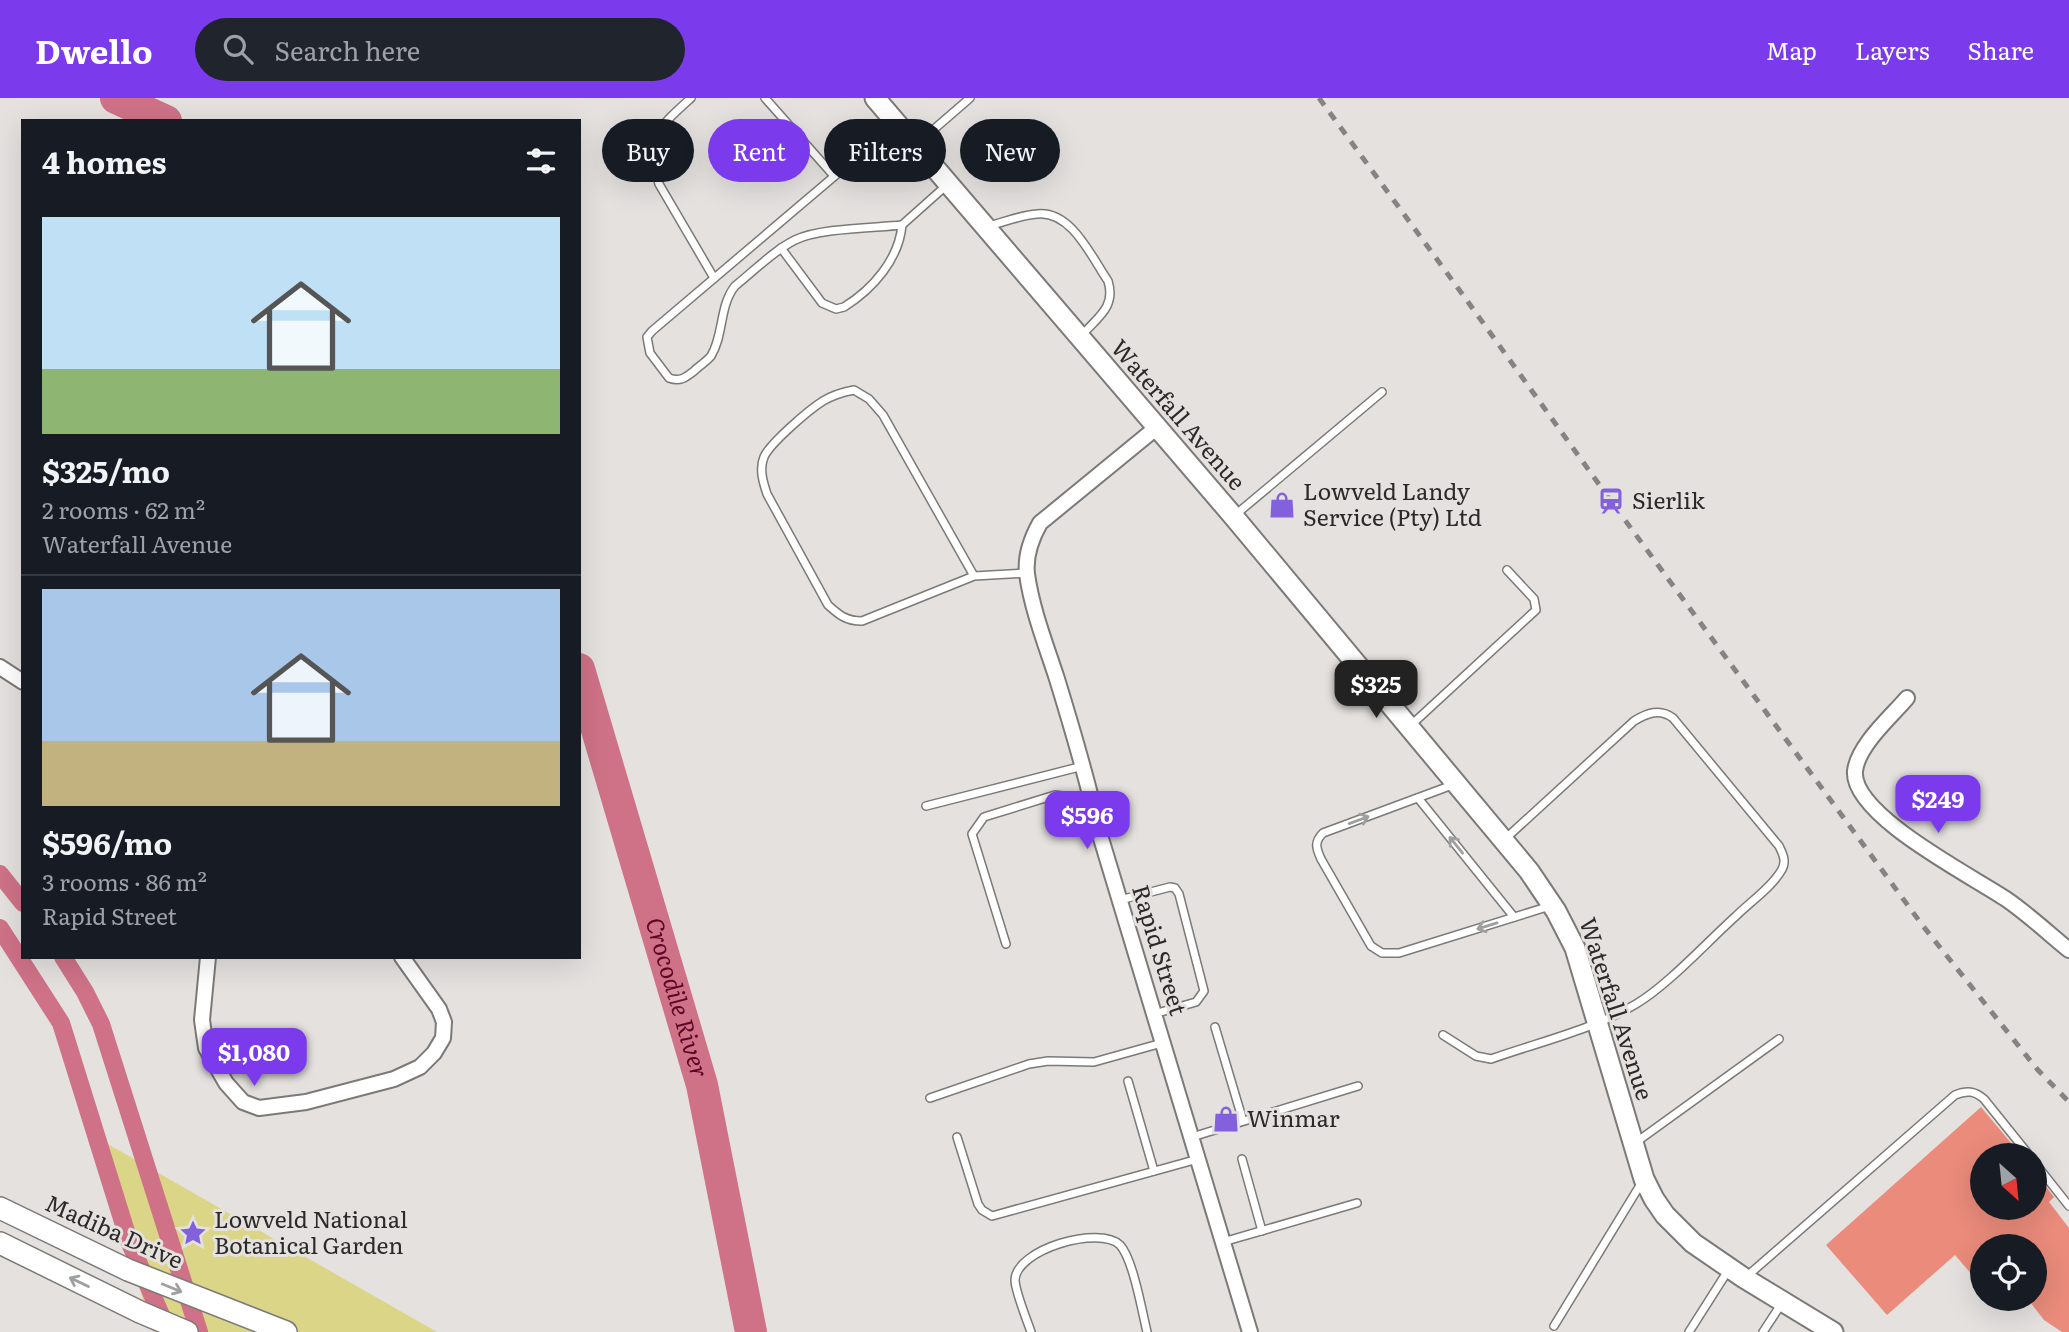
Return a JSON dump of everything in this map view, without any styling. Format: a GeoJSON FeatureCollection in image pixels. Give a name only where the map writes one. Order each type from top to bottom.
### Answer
{"type":"FeatureCollection","features":[{"type":"Feature","properties":{"kind":"main road","name":"Madiba Drive"},"geometry":{"type":"LineString","coordinates":[[0,1209],[128,1270],[286,1332]]}},
{"type":"Feature","properties":{"kind":"main road"},"geometry":{"type":"LineString","coordinates":[[0,1243],[140,1312],[187,1332]]}},
{"type":"Feature","properties":{"kind":"street","name":"Waterfall Avenue"},"geometry":{"type":"LineString","coordinates":[[881,100],[894,119]]}},
{"type":"Feature","properties":{"kind":"street","name":"Waterfall Avenue"},"geometry":{"type":"LineString","coordinates":[[946,182],[1234,517],[1529,871],[1552,905],[1575,948],[1644,1179],[1654,1199],[1676,1227],[1693,1243],[1833,1332]]}},
{"type":"Feature","properties":{"kind":"street","name":"Rapid Street"},"geometry":{"type":"LineString","coordinates":[[1156,428],[1040,523],[1027,556],[1027,573],[1035,609],[1084,766],[1120,900],[1250,1332]]}},
{"type":"Feature","properties":{"kind":"street"},"geometry":{"type":"LineString","coordinates":[[0,667],[21,681]]}},
{"type":"Feature","properties":{"kind":"street"},"geometry":{"type":"LineString","coordinates":[[1908,698],[1858,757],[1855,775],[1860,791],[1882,819],[2007,900],[2069,950]]}},
{"type":"Feature","properties":{"kind":"street"},"geometry":{"type":"LineString","coordinates":[[208,959],[202,1020],[206,1048],[226,1083],[243,1102],[259,1108],[306,1102],[394,1079],[420,1067],[434,1053],[443,1038],[444,1022],[439,1009],[403,959]]}},
{"type":"Feature","properties":{"kind":"lane"},"geometry":{"type":"LineString","coordinates":[[691,98],[659,128],[652,152],[654,168],[659,184],[714,278]]}},
{"type":"Feature","properties":{"kind":"lane"},"geometry":{"type":"LineString","coordinates":[[765,98],[824,165]]}},
{"type":"Feature","properties":{"kind":"lane"},"geometry":{"type":"LineString","coordinates":[[945,119],[970,98]]}},
{"type":"Feature","properties":{"kind":"lane"},"geometry":{"type":"LineString","coordinates":[[827,182],[647,337],[650,353],[668,379],[680,380],[686,377],[710,356],[729,294],[781,248],[813,234],[902,225],[948,184]]}},
{"type":"Feature","properties":{"kind":"lane"},"geometry":{"type":"LineString","coordinates":[[985,227],[1037,213],[1053,215],[1070,225],[1108,281],[1111,290],[1109,304],[1079,338]]}},
{"type":"Feature","properties":{"kind":"lane"},"geometry":{"type":"LineString","coordinates":[[781,248],[822,303],[836,309],[851,303],[884,271],[901,241],[902,225]]}},
{"type":"Feature","properties":{"kind":"lane"},"geometry":{"type":"LineString","coordinates":[[974,576],[883,415],[869,399],[854,390],[838,393],[821,401],[771,446],[763,459],[762,477],[768,494],[828,605],[849,621],[862,621],[974,576],[1027,573]]}},
{"type":"Feature","properties":{"kind":"lane"},"geometry":{"type":"LineString","coordinates":[[1234,517],[1382,392]]}},
{"type":"Feature","properties":{"kind":"lane"},"geometry":{"type":"LineString","coordinates":[[1409,728],[1536,610],[1534,599],[1507,570]]}},
{"type":"Feature","properties":{"kind":"lane"},"geometry":{"type":"LineString","coordinates":[[1443,1035],[1467,1052],[1488,1059],[1598,1022],[1647,997],[1765,889],[1781,871],[1784,858],[1779,846],[1674,718],[1658,711],[1634,721],[1503,840]]}},
{"type":"Feature","properties":{"kind":"lane"},"geometry":{"type":"LineString","coordinates":[[926,806],[1084,766]]}},
{"type":"Feature","properties":{"kind":"lane"},"geometry":{"type":"LineString","coordinates":[[1456,784],[1323,833],[1315,844],[1371,946],[1382,953],[1399,953],[1552,905]]}},
{"type":"Feature","properties":{"kind":"lane"},"geometry":{"type":"LineString","coordinates":[[1006,944],[972,834],[984,817],[1055,795],[1092,800]]}},
{"type":"Feature","properties":{"kind":"lane"},"geometry":{"type":"LineString","coordinates":[[1418,798],[1514,917]]}},
{"type":"Feature","properties":{"kind":"lane"},"geometry":{"type":"LineString","coordinates":[[1120,900],[1170,887],[1175,888],[1179,894],[1204,994],[1189,1005],[1154,1014]]}},
{"type":"Feature","properties":{"kind":"lane"},"geometry":{"type":"LineString","coordinates":[[1215,1027],[1243,1121]]}},
{"type":"Feature","properties":{"kind":"lane"},"geometry":{"type":"LineString","coordinates":[[1634,1144],[1779,1039]]}},
{"type":"Feature","properties":{"kind":"lane"},"geometry":{"type":"LineString","coordinates":[[930,1098],[1029,1064],[1048,1061],[1094,1062],[1163,1042]]}},
{"type":"Feature","properties":{"kind":"lane"},"geometry":{"type":"LineString","coordinates":[[1128,1081],[1154,1171]]}},
{"type":"Feature","properties":{"kind":"lane"},"geometry":{"type":"LineString","coordinates":[[1191,1137],[1358,1086]]}},
{"type":"Feature","properties":{"kind":"lane"},"geometry":{"type":"LineString","coordinates":[[1689,1332],[1737,1273],[1955,1095],[1966,1091],[1977,1093],[2019,1143]]}},
{"type":"Feature","properties":{"kind":"lane"},"geometry":{"type":"LineString","coordinates":[[957,1137],[978,1204],[992,1216],[1198,1159]]}},
{"type":"Feature","properties":{"kind":"lane"},"geometry":{"type":"LineString","coordinates":[[1242,1159],[1262,1231]]}},
{"type":"Feature","properties":{"kind":"lane"},"geometry":{"type":"LineString","coordinates":[[1553,1326],[1644,1179]]}},
{"type":"Feature","properties":{"kind":"lane"},"geometry":{"type":"LineString","coordinates":[[2048,1179],[2069,1206]]}},
{"type":"Feature","properties":{"kind":"lane"},"geometry":{"type":"LineString","coordinates":[[1223,1242],[1357,1203]]}},
{"type":"Feature","properties":{"kind":"lane"},"geometry":{"type":"LineString","coordinates":[[1031,1332],[1015,1280],[1018,1269],[1027,1258],[1037,1252],[1090,1236],[1100,1236],[1116,1241],[1126,1254],[1147,1332]]}},
{"type":"Feature","properties":{"kind":"lane"},"geometry":{"type":"LineString","coordinates":[[1763,1332],[1782,1302]]}},
{"type":"Feature","properties":{"kind":"shaded area","name":"Lowveld National Botanical Garden"},"geometry":{"type":"Polygon","coordinates":[[[92,1135],[437,1332],[153,1332],[92,1135]]]}},
{"type":"Feature","properties":{"kind":"building"},"geometry":{"type":"Polygon","coordinates":[[[1981,1107],[2011,1143],[1970,1143],[1970,1220],[2048,1220],[2048,1189],[2054,1197],[2049,1202],[2069,1228],[2069,1332],[2062,1332],[2044,1320],[2037,1311],[2047,1311],[2047,1234],[1970,1234],[1970,1272],[1955,1255],[1887,1315],[1826,1245],[1981,1107]]]}},
{"type":"Feature","properties":{"kind":"waterway","name":"Crocodile River"},"geometry":{"type":"LineString","coordinates":[[116,98],[162,119]]}},
{"type":"Feature","properties":{"kind":"waterway","name":"Crocodile River"},"geometry":{"type":"LineString","coordinates":[[581,676],[702,1085],[751,1332]]}},
{"type":"Feature","properties":{"kind":"waterway"},"geometry":{"type":"LineString","coordinates":[[0,874],[21,900]]}},
{"type":"Feature","properties":{"kind":"waterway"},"geometry":{"type":"LineString","coordinates":[[0,928],[61,1023],[129,1241],[167,1329]]}},
{"type":"Feature","properties":{"kind":"waterway"},"geometry":{"type":"LineString","coordinates":[[64,959],[101,1024],[199,1332]]}},
{"type":"Feature","properties":{"kind":"railway"},"geometry":{"type":"LineString","coordinates":[[1319,98],[1923,926],[2037,1069],[2069,1102]]}},
{"type":"Feature","properties":{"kind":"place","name":"Sierlik"},"geometry":{"type":"Point","coordinates":[1611,501]}},
{"type":"Feature","properties":{"kind":"place","name":"Lowveld Landy Service (Pty) Ltd"},"geometry":{"type":"Point","coordinates":[1282,505]}},
{"type":"Feature","properties":{"kind":"place","name":"Winmar"},"geometry":{"type":"Point","coordinates":[1226,1119]}},
{"type":"Feature","properties":{"kind":"place","name":"Lowveld National Botanical Garden"},"geometry":{"type":"Point","coordinates":[193,1233]}}]}
